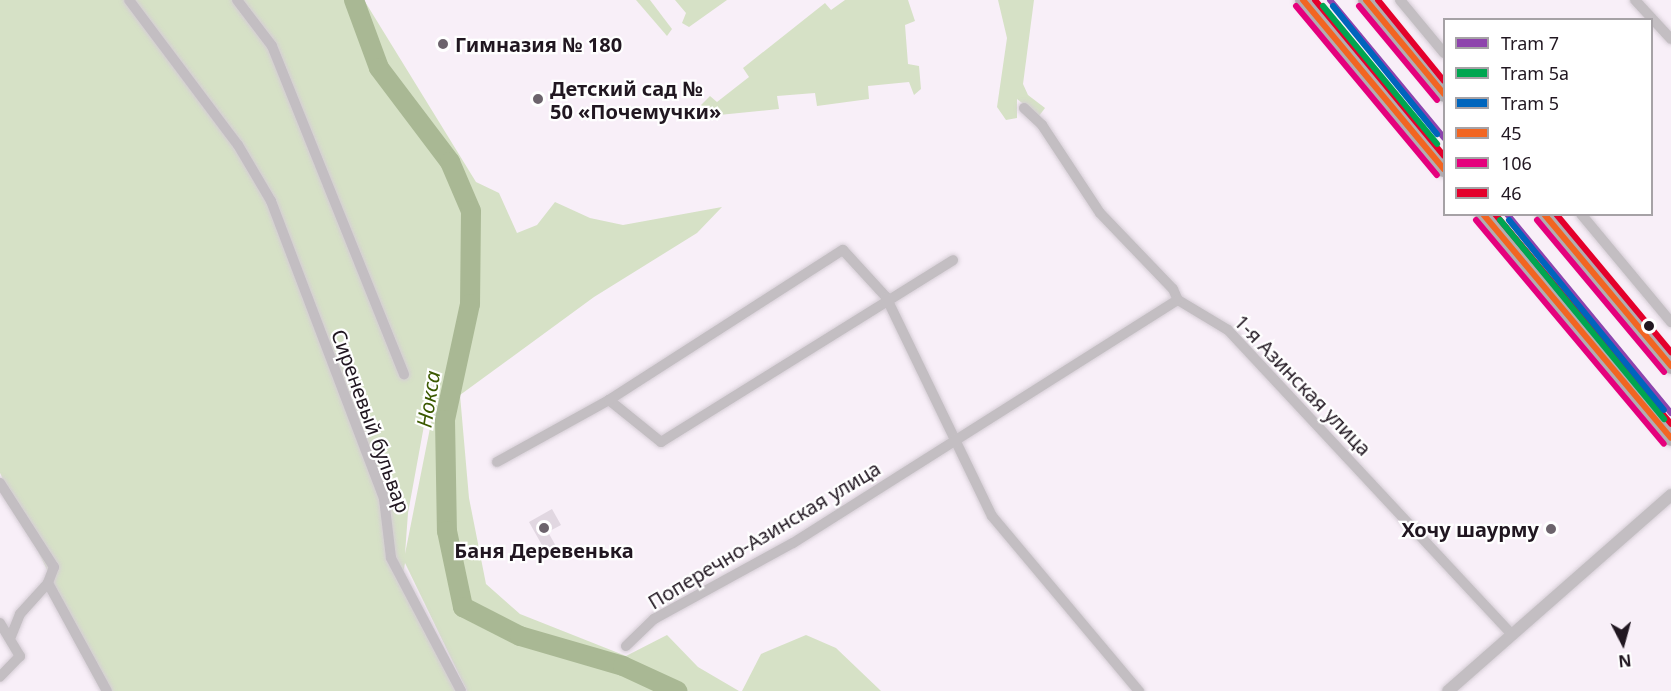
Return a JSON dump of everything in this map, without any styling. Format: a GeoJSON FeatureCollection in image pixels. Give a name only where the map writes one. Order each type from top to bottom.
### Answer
{"type":"FeatureCollection","features":[{"type":"Feature","properties":{"kind":"main road"},"geometry":{"type":"LineString","coordinates":[[1303,0],[1443,168]]}},
{"type":"Feature","properties":{"kind":"main road"},"geometry":{"type":"LineString","coordinates":[[1366,0],[1443,93]]}},
{"type":"Feature","properties":{"kind":"main road"},"geometry":{"type":"LineString","coordinates":[[1485,216],[1671,438]]}},
{"type":"Feature","properties":{"kind":"main road"},"geometry":{"type":"LineString","coordinates":[[1546,216],[1671,366]]}},
{"type":"Feature","properties":{"kind":"street","name":"Сиреневый бульвар"},"geometry":{"type":"LineString","coordinates":[[129,0],[237,145],[266,191],[384,499],[392,558],[461,691]]}},
{"type":"Feature","properties":{"kind":"street"},"geometry":{"type":"LineString","coordinates":[[237,0],[272,46],[404,375]]}},
{"type":"Feature","properties":{"kind":"street"},"geometry":{"type":"LineString","coordinates":[[1400,0],[1443,52]]}},
{"type":"Feature","properties":{"kind":"street"},"geometry":{"type":"LineString","coordinates":[[1635,0],[1652,18]]}},
{"type":"Feature","properties":{"kind":"street"},"geometry":{"type":"LineString","coordinates":[[1653,20],[1671,39]]}},
{"type":"Feature","properties":{"kind":"street","name":"1-я Азинская улица"},"geometry":{"type":"LineString","coordinates":[[1024,108],[1042,125],[1100,213],[1173,289],[1178,300],[1228,330],[1512,635]]}},
{"type":"Feature","properties":{"kind":"street"},"geometry":{"type":"LineString","coordinates":[[1583,216],[1671,322]]}},
{"type":"Feature","properties":{"kind":"street"},"geometry":{"type":"LineString","coordinates":[[497,462],[609,400],[843,250],[886,297],[992,516],[1139,691]]}},
{"type":"Feature","properties":{"kind":"street"},"geometry":{"type":"LineString","coordinates":[[609,400],[661,442],[886,297],[952,260]]}},
{"type":"Feature","properties":{"kind":"street","name":"Поперечно-Азинская улица"},"geometry":{"type":"LineString","coordinates":[[626,646],[654,620],[793,543],[1178,300]]}},
{"type":"Feature","properties":{"kind":"street"},"geometry":{"type":"LineString","coordinates":[[0,483],[54,567],[48,583],[20,614],[11,636]]}},
{"type":"Feature","properties":{"kind":"street"},"geometry":{"type":"LineString","coordinates":[[1448,691],[1671,495]]}},
{"type":"Feature","properties":{"kind":"street"},"geometry":{"type":"LineString","coordinates":[[48,583],[106,691]]}},
{"type":"Feature","properties":{"kind":"street"},"geometry":{"type":"LineString","coordinates":[[0,623],[11,636],[20,656],[0,677]]}},
{"type":"Feature","properties":{"kind":"green space"},"geometry":{"type":"Polygon","coordinates":[[[0,0],[364,0],[476,182],[499,193],[517,233],[537,225],[555,202],[590,218],[623,225],[722,207],[697,233],[594,297],[460,395],[469,498],[486,584],[520,614],[626,656],[667,635],[698,667],[739,691],[467,691],[405,563],[403,574],[464,691],[106,691],[0,473],[0,0]],[[434,371],[408,513],[405,554],[431,423],[434,371]]]}},
{"type":"Feature","properties":{"kind":"green space"},"geometry":{"type":"Polygon","coordinates":[[[636,0],[650,0],[672,29],[667,36],[636,0]]]}},
{"type":"Feature","properties":{"kind":"green space"},"geometry":{"type":"Polygon","coordinates":[[[675,0],[727,0],[689,27],[682,23],[686,13],[675,0]]]}},
{"type":"Feature","properties":{"kind":"green space"},"geometry":{"type":"Polygon","coordinates":[[[845,0],[908,0],[915,21],[905,25],[908,64],[919,66],[921,89],[914,95],[909,82],[868,86],[869,99],[817,106],[815,93],[777,96],[779,109],[709,116],[701,105],[710,96],[717,102],[749,77],[743,68],[825,3],[831,10],[845,0]]]}},
{"type":"Feature","properties":{"kind":"green space"},"geometry":{"type":"Polygon","coordinates":[[[998,0],[1034,0],[1023,84],[1028,95],[1045,108],[1039,116],[1017,99],[1017,118],[1006,120],[997,107],[1007,38],[998,0]]]}},
{"type":"Feature","properties":{"kind":"green space"},"geometry":{"type":"Polygon","coordinates":[[[806,635],[836,648],[881,691],[742,691],[761,654],[806,635]]]}},
{"type":"Feature","properties":{"kind":"building","name":"Баня Деревенька"},"geometry":{"type":"Polygon","coordinates":[[[552,509],[561,525],[548,532],[557,548],[547,554],[529,522],[552,509]]]}},
{"type":"Feature","properties":{"kind":"waterway","name":"Нокса"},"geometry":{"type":"LineString","coordinates":[[354,0],[379,68],[450,162],[471,211],[470,304],[445,420],[447,531],[463,607],[520,636],[623,666],[677,691]]}},
{"type":"Feature","properties":{"kind":"tram line","name":"7"},"geometry":{"type":"LineString","coordinates":[[1330,0],[1443,137]]}},
{"type":"Feature","properties":{"kind":"tram line","name":"5а"},"geometry":{"type":"LineString","coordinates":[[1323,6],[1437,144]]}},
{"type":"Feature","properties":{"kind":"tram line","name":"5"},"geometry":{"type":"LineString","coordinates":[[1333,6],[1437,134]]}},
{"type":"Feature","properties":{"kind":"tram line","name":"7"},"geometry":{"type":"LineString","coordinates":[[1509,216],[1671,413]]}},
{"type":"Feature","properties":{"kind":"tram line","name":"5а"},"geometry":{"type":"LineString","coordinates":[[1500,220],[1664,419]]}},
{"type":"Feature","properties":{"kind":"tram line","name":"5"},"geometry":{"type":"LineString","coordinates":[[1509,220],[1664,410]]}},
{"type":"Feature","properties":{"kind":"transit line","name":"45"},"geometry":{"type":"LineString","coordinates":[[1303,0],[1443,168]]}},
{"type":"Feature","properties":{"kind":"transit line","name":"46"},"geometry":{"type":"LineString","coordinates":[[1315,0],[1443,155]]}},
{"type":"Feature","properties":{"kind":"transit line","name":"45"},"geometry":{"type":"LineString","coordinates":[[1366,0],[1443,93]]}},
{"type":"Feature","properties":{"kind":"transit line","name":"46"},"geometry":{"type":"LineString","coordinates":[[1378,0],[1443,80]]}},
{"type":"Feature","properties":{"kind":"transit line","name":"106"},"geometry":{"type":"LineString","coordinates":[[1296,6],[1437,175]]}},
{"type":"Feature","properties":{"kind":"transit line","name":"106"},"geometry":{"type":"LineString","coordinates":[[1359,6],[1437,100]]}},
{"type":"Feature","properties":{"kind":"transit line","name":"45"},"geometry":{"type":"LineString","coordinates":[[1485,216],[1671,438]]}},
{"type":"Feature","properties":{"kind":"transit line","name":"46"},"geometry":{"type":"LineString","coordinates":[[1497,216],[1671,424]]}},
{"type":"Feature","properties":{"kind":"transit line","name":"45"},"geometry":{"type":"LineString","coordinates":[[1546,216],[1671,366]]}},
{"type":"Feature","properties":{"kind":"transit line","name":"46"},"geometry":{"type":"LineString","coordinates":[[1558,216],[1671,352]]}},
{"type":"Feature","properties":{"kind":"transit line","name":"106"},"geometry":{"type":"LineString","coordinates":[[1476,220],[1664,444]]}},
{"type":"Feature","properties":{"kind":"transit line","name":"106"},"geometry":{"type":"LineString","coordinates":[[1537,220],[1664,372]]}},
{"type":"Feature","properties":{"kind":"place","name":"Гимназия № 180"},"geometry":{"type":"Point","coordinates":[443,44]}},
{"type":"Feature","properties":{"kind":"place","name":"Детский сад № 50 «Почемучки»"},"geometry":{"type":"Point","coordinates":[538,99]}},
{"type":"Feature","properties":{"kind":"place","name":"Баня Деревенька"},"geometry":{"type":"Point","coordinates":[544,528]}},
{"type":"Feature","properties":{"kind":"place","name":"Хочу шаурму"},"geometry":{"type":"Point","coordinates":[1551,529]}}]}
